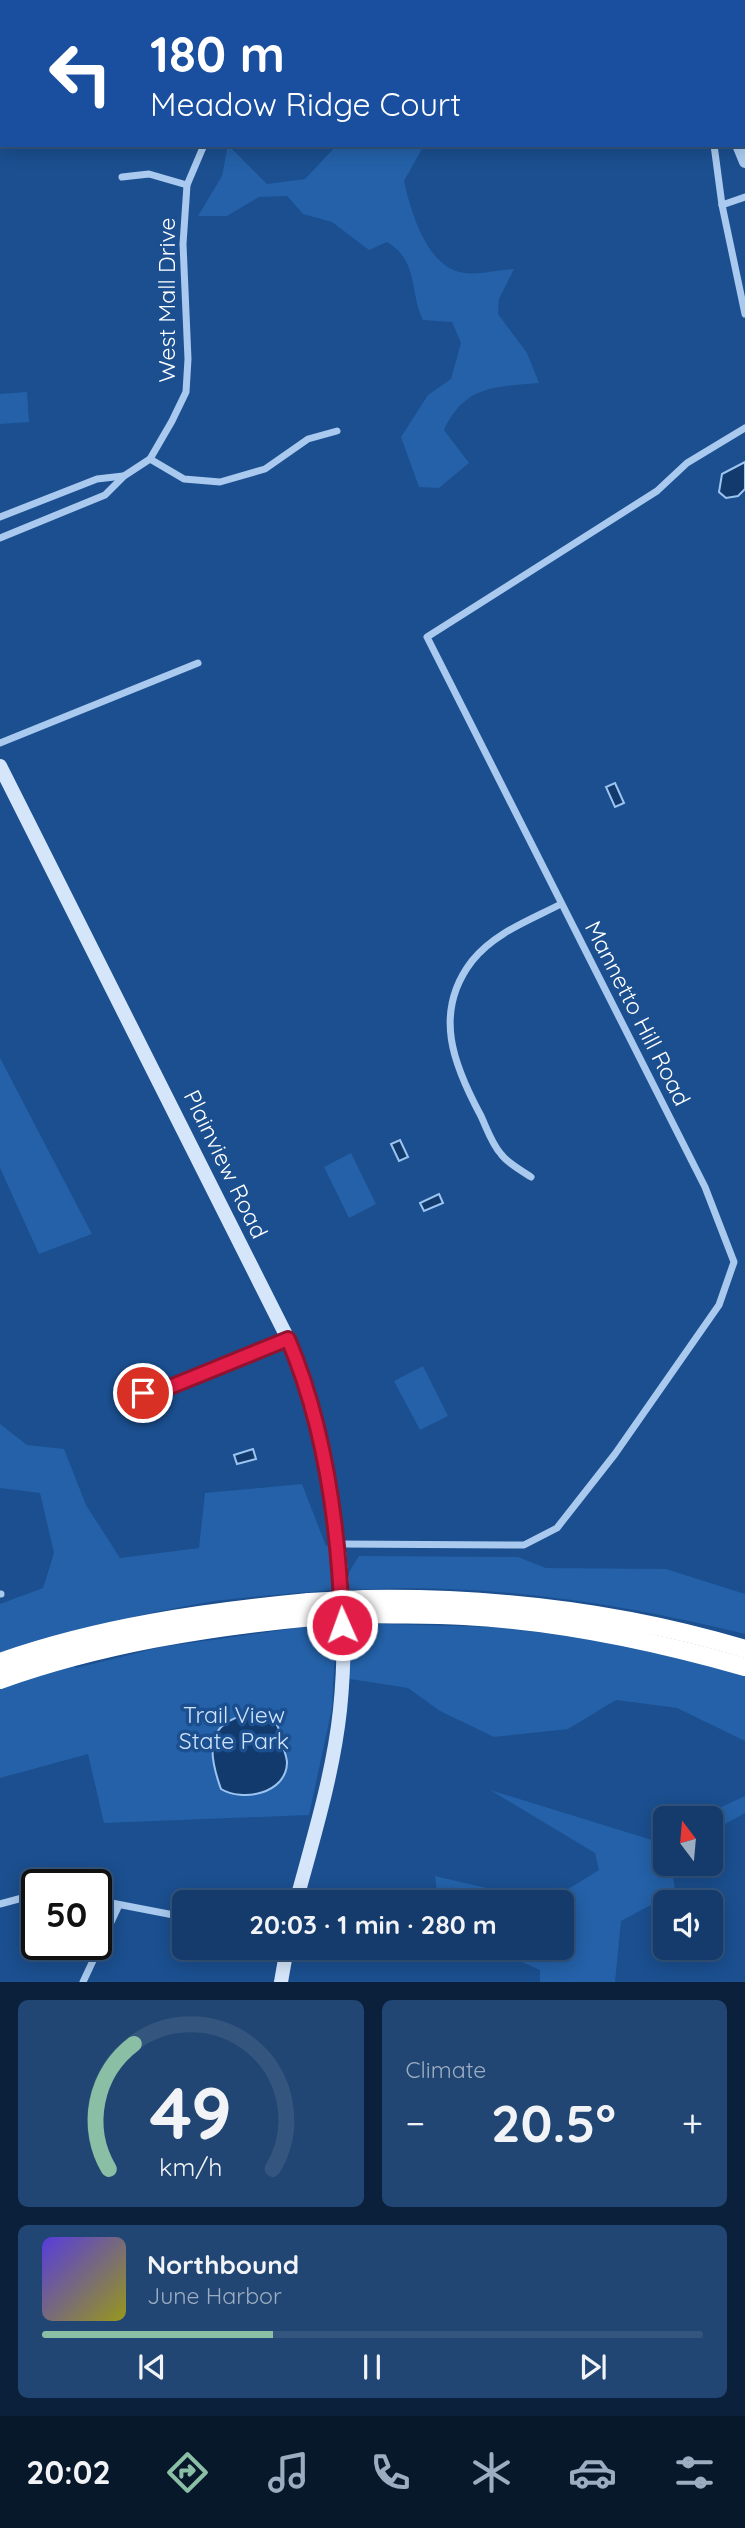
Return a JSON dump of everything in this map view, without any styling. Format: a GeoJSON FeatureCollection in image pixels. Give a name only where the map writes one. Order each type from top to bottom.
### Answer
{"type":"FeatureCollection","features":[{"type":"Feature","properties":{"kind":"highway"},"geometry":{"type":"LineString","coordinates":[[0,1662],[76,1640],[171,1619],[467,1600],[611,1617],[745,1649]]}},
{"type":"Feature","properties":{"kind":"highway"},"geometry":{"type":"LineString","coordinates":[[366,1607],[526,1622],[672,1646],[745,1667]]}},
{"type":"Feature","properties":{"kind":"highway"},"geometry":{"type":"LineString","coordinates":[[0,1680],[133,1643],[311,1609]]}},
{"type":"Feature","properties":{"kind":"main road","name":"Plainview Road"},"geometry":{"type":"LineString","coordinates":[[0,766],[288,1339],[312,1406],[337,1544],[342,1606],[342,1674],[336,1736],[322,1805],[299,1890]]}},
{"type":"Feature","properties":{"kind":"main road"},"geometry":{"type":"LineString","coordinates":[[281,1982],[285,1960]]}},
{"type":"Feature","properties":{"kind":"street","name":"West Mall Drive"},"geometry":{"type":"LineString","coordinates":[[0,538],[105,495],[124,476],[150,459],[186,391],[188,359],[183,244],[187,185],[203,147]]}},
{"type":"Feature","properties":{"kind":"street"},"geometry":{"type":"LineString","coordinates":[[714,147],[722,205],[745,314]]}},
{"type":"Feature","properties":{"kind":"street"},"geometry":{"type":"LineString","coordinates":[[122,177],[149,174],[187,185]]}},
{"type":"Feature","properties":{"kind":"street"},"geometry":{"type":"LineString","coordinates":[[722,205],[745,197]]}},
{"type":"Feature","properties":{"kind":"street","name":"Mannetto Hill Road"},"geometry":{"type":"LineString","coordinates":[[337,1544],[524,1545],[556,1528],[615,1454],[719,1304],[734,1262],[705,1187],[427,637],[647,498],[687,463],[745,428]]}},
{"type":"Feature","properties":{"kind":"street"},"geometry":{"type":"LineString","coordinates":[[150,459],[184,479],[220,482],[265,469],[308,439],[337,431]]}},
{"type":"Feature","properties":{"kind":"street","name":"West Mall Drive"},"geometry":{"type":"LineString","coordinates":[[0,517],[97,479],[124,476]]}},
{"type":"Feature","properties":{"kind":"street"},"geometry":{"type":"LineString","coordinates":[[0,743],[198,663]]}},
{"type":"Feature","properties":{"kind":"street"},"geometry":{"type":"LineString","coordinates":[[531,1177],[501,1156],[465,1086],[451,1049],[449,1020],[456,993],[471,962],[497,936],[561,904]]}},
{"type":"Feature","properties":{"kind":"street"},"geometry":{"type":"LineString","coordinates":[[125,1394],[160,1391],[288,1339]]}},
{"type":"Feature","properties":{"kind":"street"},"geometry":{"type":"LineString","coordinates":[[0,1904],[21,1898]]}},
{"type":"Feature","properties":{"kind":"street"},"geometry":{"type":"LineString","coordinates":[[112,1903],[172,1915]]}},
{"type":"Feature","properties":{"kind":"street"},"geometry":{"type":"LineString","coordinates":[[83,1982],[119,1905]]}},
{"type":"Feature","properties":{"kind":"green space"},"geometry":{"type":"Polygon","coordinates":[[[228,147],[267,184],[305,179],[335,147],[423,147],[404,181],[416,222],[431,250],[451,269],[464,273],[514,269],[499,299],[498,314],[527,353],[539,383],[483,391],[462,404],[444,430],[469,463],[439,488],[419,487],[401,437],[428,395],[451,379],[461,343],[452,322],[423,320],[409,267],[397,250],[387,242],[369,250],[332,222],[303,214],[287,196],[259,197],[227,216],[198,216],[222,176],[228,147]]]}},
{"type":"Feature","properties":{"kind":"green space"},"geometry":{"type":"Polygon","coordinates":[[[27,392],[29,422],[0,424],[0,394],[27,392]]]}},
{"type":"Feature","properties":{"kind":"green space"},"geometry":{"type":"Polygon","coordinates":[[[0,1058],[92,1234],[39,1254],[0,1168],[0,1058]]]}},
{"type":"Feature","properties":{"kind":"green space"},"geometry":{"type":"Polygon","coordinates":[[[351,1153],[376,1204],[349,1218],[324,1167],[351,1153]]]}},
{"type":"Feature","properties":{"kind":"green space"},"geometry":{"type":"Polygon","coordinates":[[[423,1366],[448,1416],[420,1430],[394,1381],[423,1366]]]}},
{"type":"Feature","properties":{"kind":"green space"},"geometry":{"type":"Polygon","coordinates":[[[0,1424],[27,1445],[64,1449],[86,1505],[120,1558],[199,1548],[205,1493],[302,1484],[326,1546],[332,1545],[332,1590],[239,1598],[182,1607],[104,1624],[0,1653],[0,1604],[43,1588],[54,1553],[40,1493],[0,1488],[0,1424]]]}},
{"type":"Feature","properties":{"kind":"green space"},"geometry":{"type":"Polygon","coordinates":[[[359,1556],[518,1557],[546,1568],[666,1569],[745,1594],[745,1634],[647,1612],[548,1597],[449,1589],[349,1590],[349,1572],[359,1556]]]}},
{"type":"Feature","properties":{"kind":"green space","name":"Trail View State Park"},"geometry":{"type":"Polygon","coordinates":[[[333,1623],[336,1626],[332,1708],[309,1815],[104,1823],[88,1754],[0,1778],[0,1687],[73,1664],[76,1668],[161,1647],[333,1623]]]}},
{"type":"Feature","properties":{"kind":"green space"},"geometry":{"type":"Polygon","coordinates":[[[348,1623],[492,1627],[597,1639],[745,1674],[745,1741],[677,1708],[616,1700],[568,1729],[494,1737],[440,1711],[408,1688],[350,1679],[348,1623]]]}},
{"type":"Feature","properties":{"kind":"green space"},"geometry":{"type":"Polygon","coordinates":[[[490,1790],[653,1840],[653,1876],[673,1876],[675,1890],[653,1890],[653,1904],[621,1921],[615,1982],[540,1982],[540,1970],[517,1960],[574,1960],[574,1890],[566,1890],[599,1870],[595,1853],[490,1790]]]}},
{"type":"Feature","properties":{"kind":"green space"},"geometry":{"type":"Polygon","coordinates":[[[745,1796],[745,1813],[723,1825],[723,1806],[745,1796]]]}},
{"type":"Feature","properties":{"kind":"green space"},"geometry":{"type":"Polygon","coordinates":[[[435,1876],[495,1890],[437,1890],[435,1876]]]}},
{"type":"Feature","properties":{"kind":"shaded area"},"geometry":{"type":"Polygon","coordinates":[[[745,462],[745,489],[738,496],[726,498],[719,492],[722,474],[745,462]]]}},
{"type":"Feature","properties":{"kind":"shaded area"},"geometry":{"type":"Polygon","coordinates":[[[615,783],[624,803],[615,807],[606,787],[615,783]]]}},
{"type":"Feature","properties":{"kind":"shaded area"},"geometry":{"type":"Polygon","coordinates":[[[400,1140],[408,1157],[399,1161],[391,1144],[400,1140]]]}},
{"type":"Feature","properties":{"kind":"shaded area"},"geometry":{"type":"Polygon","coordinates":[[[439,1194],[443,1203],[424,1211],[420,1203],[439,1194]]]}},
{"type":"Feature","properties":{"kind":"shaded area"},"geometry":{"type":"Polygon","coordinates":[[[253,1449],[256,1459],[237,1464],[234,1455],[253,1449]]]}},
{"type":"Feature","properties":{"kind":"shaded area"},"geometry":{"type":"Polygon","coordinates":[[[262,1711],[274,1720],[280,1731],[287,1760],[285,1774],[271,1788],[251,1795],[230,1793],[221,1789],[213,1758],[215,1735],[231,1720],[262,1711]]]}},
{"type":"Feature","properties":{"kind":"route"},"geometry":{"type":"LineString","coordinates":[[143,1393],[160,1391],[288,1339],[312,1406],[333,1508],[340,1567],[342,1625]]}}]}
